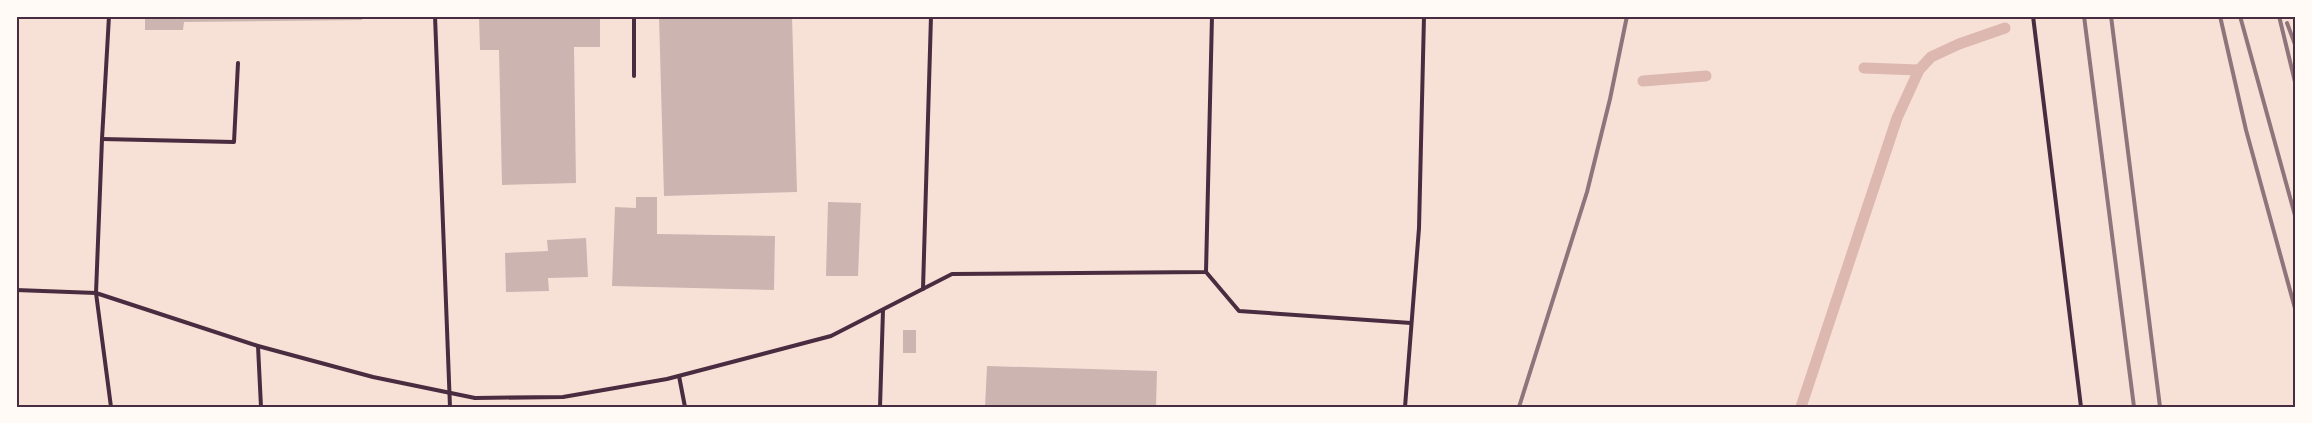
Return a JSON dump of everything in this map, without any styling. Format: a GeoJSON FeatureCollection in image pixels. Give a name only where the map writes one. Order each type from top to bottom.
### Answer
{"type":"FeatureCollection","features":[{"type":"Feature","properties":{"kind":"lane"},"geometry":{"type":"LineString","coordinates":[[109,16],[96,292],[111,407]]}},
{"type":"Feature","properties":{"kind":"lane"},"geometry":{"type":"LineString","coordinates":[[435,16],[450,407]]}},
{"type":"Feature","properties":{"kind":"lane"},"geometry":{"type":"LineString","coordinates":[[634,16],[634,76]]}},
{"type":"Feature","properties":{"kind":"lane"},"geometry":{"type":"LineString","coordinates":[[923,288],[931,16]]}},
{"type":"Feature","properties":{"kind":"lane"},"geometry":{"type":"LineString","coordinates":[[1212,16],[1206,272],[1240,311],[1412,323]]}},
{"type":"Feature","properties":{"kind":"lane"},"geometry":{"type":"LineString","coordinates":[[1405,407],[1419,228],[1424,16]]}},
{"type":"Feature","properties":{"kind":"lane"},"geometry":{"type":"LineString","coordinates":[[2033,16],[2082,407]]}},
{"type":"Feature","properties":{"kind":"lane"},"geometry":{"type":"LineString","coordinates":[[102,139],[234,142],[238,64]]}},
{"type":"Feature","properties":{"kind":"lane"},"geometry":{"type":"LineString","coordinates":[[16,290],[96,292],[258,346],[373,376],[475,398],[563,397],[679,376],[831,336],[952,274],[1206,272]]}},
{"type":"Feature","properties":{"kind":"lane"},"geometry":{"type":"LineString","coordinates":[[880,407],[882,310]]}},
{"type":"Feature","properties":{"kind":"lane"},"geometry":{"type":"LineString","coordinates":[[258,346],[261,407]]}},
{"type":"Feature","properties":{"kind":"lane"},"geometry":{"type":"LineString","coordinates":[[679,376],[685,407]]}},
{"type":"Feature","properties":{"kind":"building"},"geometry":{"type":"Polygon","coordinates":[[[145,16],[362,16],[362,20],[184,22],[183,30],[145,30],[145,16]]]}},
{"type":"Feature","properties":{"kind":"building"},"geometry":{"type":"Polygon","coordinates":[[[479,16],[600,16],[600,47],[574,47],[576,183],[502,185],[499,50],[480,50],[479,16]]]}},
{"type":"Feature","properties":{"kind":"building"},"geometry":{"type":"Polygon","coordinates":[[[659,16],[792,16],[797,192],[664,196],[659,16]]]}},
{"type":"Feature","properties":{"kind":"building"},"geometry":{"type":"Polygon","coordinates":[[[636,197],[657,197],[657,234],[775,236],[774,290],[612,286],[615,207],[636,208],[636,197]]]}},
{"type":"Feature","properties":{"kind":"building"},"geometry":{"type":"Polygon","coordinates":[[[828,202],[861,203],[858,276],[826,276],[828,202]]]}},
{"type":"Feature","properties":{"kind":"building"},"geometry":{"type":"Polygon","coordinates":[[[586,238],[588,277],[548,278],[549,291],[506,292],[505,253],[548,251],[547,240],[586,238]]]}},
{"type":"Feature","properties":{"kind":"building"},"geometry":{"type":"Polygon","coordinates":[[[903,330],[916,330],[916,353],[903,353],[903,330]]]}},
{"type":"Feature","properties":{"kind":"building"},"geometry":{"type":"Polygon","coordinates":[[[987,366],[1157,371],[1156,407],[985,407],[987,366]]]}},
{"type":"Feature","properties":{"kind":"waterway"},"geometry":{"type":"LineString","coordinates":[[1801,407],[1897,118],[1919,70],[1931,57],[1959,44],[2005,28]]}},
{"type":"Feature","properties":{"kind":"waterway"},"geometry":{"type":"LineString","coordinates":[[1864,68],[1919,70]]}},
{"type":"Feature","properties":{"kind":"waterway"},"geometry":{"type":"LineString","coordinates":[[1643,81],[1706,76]]}},
{"type":"Feature","properties":{"kind":"railway"},"geometry":{"type":"LineString","coordinates":[[1519,407],[1587,192],[1610,99],[1627,16]]}},
{"type":"Feature","properties":{"kind":"railway"},"geometry":{"type":"LineString","coordinates":[[2084,16],[2134,407]]}},
{"type":"Feature","properties":{"kind":"railway"},"geometry":{"type":"LineString","coordinates":[[2111,16],[2160,407]]}},
{"type":"Feature","properties":{"kind":"railway"},"geometry":{"type":"LineString","coordinates":[[2220,16],[2246,130],[2296,312]]}},
{"type":"Feature","properties":{"kind":"railway"},"geometry":{"type":"LineString","coordinates":[[2240,16],[2296,219]]}},
{"type":"Feature","properties":{"kind":"railway"},"geometry":{"type":"LineString","coordinates":[[2279,16],[2296,86]]}},
{"type":"Feature","properties":{"kind":"railway"},"geometry":{"type":"LineString","coordinates":[[2287,23],[2296,47]]}}]}
